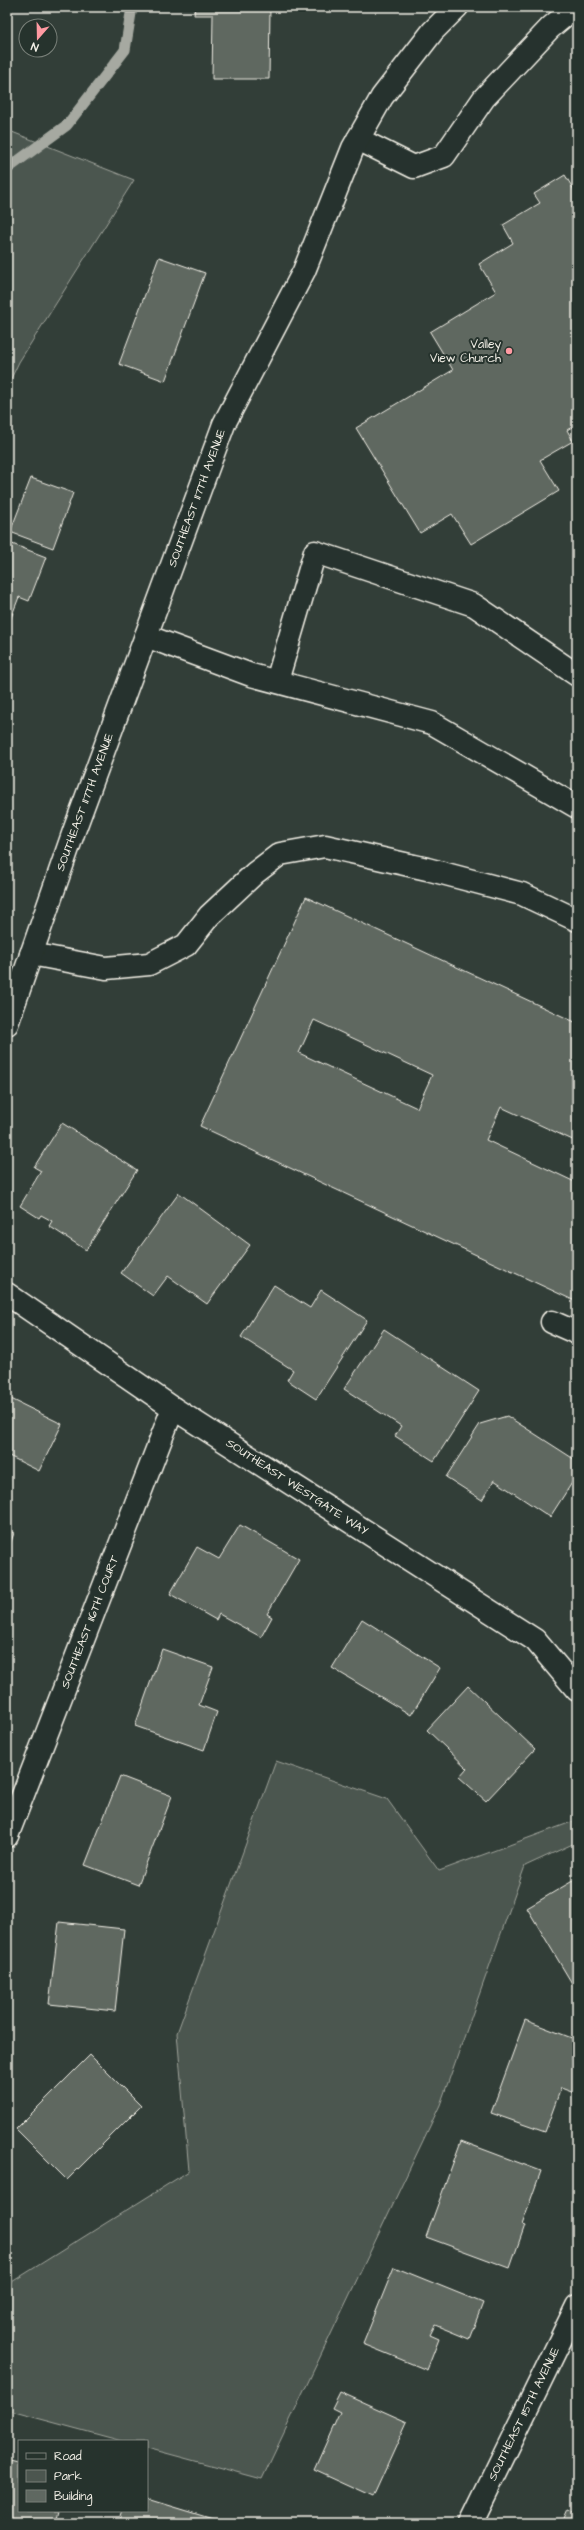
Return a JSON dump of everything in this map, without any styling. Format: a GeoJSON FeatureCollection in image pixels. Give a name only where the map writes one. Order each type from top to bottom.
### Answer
{"type":"FeatureCollection","features":[{"type":"Feature","properties":{"kind":"street","name":"SOUTHEAST 117TH AVENUE"},"geometry":{"type":"LineString","coordinates":[[7,1024],[146,636],[224,424],[304,271],[331,199],[358,139],[382,97],[433,30],[457,7]]}},
{"type":"Feature","properties":{"kind":"street"},"geometry":{"type":"LineString","coordinates":[[358,139],[414,167],[444,156],[484,98],[550,28],[574,7]]}},
{"type":"Feature","properties":{"kind":"street"},"geometry":{"type":"LineString","coordinates":[[277,681],[315,552],[474,605],[577,675]]}},
{"type":"Feature","properties":{"kind":"street"},"geometry":{"type":"LineString","coordinates":[[146,636],[251,674],[432,724],[577,807]]}},
{"type":"Feature","properties":{"kind":"street"},"geometry":{"type":"LineString","coordinates":[[31,954],[106,968],[149,964],[186,945],[209,916],[255,873],[280,854],[325,846],[427,869],[522,894],[577,920]]}},
{"type":"Feature","properties":{"kind":"street","name":"SOUTHEAST WESTGATE WAY"},"geometry":{"type":"LineString","coordinates":[[7,1294],[173,1408],[535,1640],[577,1690]]}},
{"type":"Feature","properties":{"kind":"street"},"geometry":{"type":"LineString","coordinates":[[552,1322],[577,1333]]}},
{"type":"Feature","properties":{"kind":"street","name":"SOUTHEAST 116TH COURT"},"geometry":{"type":"LineString","coordinates":[[7,1836],[173,1408]]}},
{"type":"Feature","properties":{"kind":"street","name":"SOUTHEAST 115TH AVENUE"},"geometry":{"type":"LineString","coordinates":[[471,2523],[577,2306]]}},
{"type":"Feature","properties":{"kind":"green space"},"geometry":{"type":"Polygon","coordinates":[[[7,130],[134,180],[19,362],[7,387],[7,130]]]}},
{"type":"Feature","properties":{"kind":"green space"},"geometry":{"type":"Polygon","coordinates":[[[276,1761],[387,1799],[439,1871],[577,1820],[577,1842],[525,1866],[440,2105],[262,2479],[148,2448],[148,2440],[118,2440],[7,2410],[7,2285],[189,2171],[177,2033],[276,1761]]]}},
{"type":"Feature","properties":{"kind":"building"},"geometry":{"type":"Polygon","coordinates":[[[195,7],[270,7],[269,79],[212,79],[213,15],[194,15],[195,7]]]}},
{"type":"Feature","properties":{"kind":"building","name":"Valley View Church"},"geometry":{"type":"Polygon","coordinates":[[[565,175],[577,195],[577,424],[567,430],[573,441],[540,460],[559,491],[471,544],[452,514],[420,533],[356,428],[453,370],[430,332],[496,292],[479,264],[513,243],[503,225],[540,203],[534,194],[565,175]]]}},
{"type":"Feature","properties":{"kind":"building"},"geometry":{"type":"Polygon","coordinates":[[[159,257],[205,273],[165,381],[119,364],[159,257]]]}},
{"type":"Feature","properties":{"kind":"building"},"geometry":{"type":"Polygon","coordinates":[[[31,478],[73,493],[53,548],[10,532],[31,478]]]}},
{"type":"Feature","properties":{"kind":"building"},"geometry":{"type":"Polygon","coordinates":[[[7,542],[46,557],[29,601],[19,597],[7,628],[7,542]]]}},
{"type":"Feature","properties":{"kind":"building"},"geometry":{"type":"Polygon","coordinates":[[[306,897],[577,1023],[577,1142],[501,1107],[486,1140],[577,1183],[577,1302],[200,1126],[306,897]],[[314,1020],[299,1053],[417,1108],[432,1075],[314,1020]]]}},
{"type":"Feature","properties":{"kind":"building"},"geometry":{"type":"Polygon","coordinates":[[[62,1123],[137,1170],[86,1250],[49,1226],[52,1221],[41,1215],[39,1218],[20,1206],[41,1171],[34,1167],[62,1123]]]}},
{"type":"Feature","properties":{"kind":"building"},"geometry":{"type":"Polygon","coordinates":[[[179,1193],[250,1245],[207,1304],[168,1276],[153,1296],[121,1273],[179,1193]]]}},
{"type":"Feature","properties":{"kind":"building"},"geometry":{"type":"Polygon","coordinates":[[[274,1285],[310,1308],[321,1290],[367,1320],[316,1399],[287,1380],[293,1370],[241,1337],[274,1285]]]}},
{"type":"Feature","properties":{"kind":"building"},"geometry":{"type":"Polygon","coordinates":[[[384,1329],[479,1391],[434,1461],[395,1436],[401,1426],[344,1389],[384,1329]]]}},
{"type":"Feature","properties":{"kind":"building"},"geometry":{"type":"Polygon","coordinates":[[[7,1397],[62,1424],[39,1471],[7,1455],[7,1397]]]}},
{"type":"Feature","properties":{"kind":"building"},"geometry":{"type":"Polygon","coordinates":[[[507,1416],[577,1461],[577,1475],[550,1517],[494,1480],[482,1500],[446,1477],[480,1424],[507,1416]]]}},
{"type":"Feature","properties":{"kind":"building"},"geometry":{"type":"Polygon","coordinates":[[[240,1525],[299,1559],[267,1614],[272,1617],[261,1637],[219,1614],[216,1620],[170,1594],[197,1547],[219,1559],[240,1525]]]}},
{"type":"Feature","properties":{"kind":"building"},"geometry":{"type":"Polygon","coordinates":[[[7,1530],[14,1533],[7,1553],[7,1530]]]}},
{"type":"Feature","properties":{"kind":"building"},"geometry":{"type":"Polygon","coordinates":[[[362,1619],[440,1668],[411,1715],[332,1668],[362,1619]]]}},
{"type":"Feature","properties":{"kind":"building"},"geometry":{"type":"Polygon","coordinates":[[[162,1649],[213,1667],[199,1705],[217,1712],[204,1750],[135,1726],[162,1649]]]}},
{"type":"Feature","properties":{"kind":"building"},"geometry":{"type":"Polygon","coordinates":[[[468,1686],[535,1749],[486,1801],[459,1777],[467,1768],[427,1730],[468,1686]]]}},
{"type":"Feature","properties":{"kind":"building"},"geometry":{"type":"Polygon","coordinates":[[[120,1776],[172,1796],[138,1885],[85,1865],[120,1776]]]}},
{"type":"Feature","properties":{"kind":"building"},"geometry":{"type":"Polygon","coordinates":[[[576,1879],[577,1983],[573,1985],[527,1908],[576,1879]]]}},
{"type":"Feature","properties":{"kind":"building"},"geometry":{"type":"Polygon","coordinates":[[[59,1922],[124,1929],[115,2011],[49,2004],[59,1922]]]}},
{"type":"Feature","properties":{"kind":"building"},"geometry":{"type":"Polygon","coordinates":[[[525,2020],[577,2040],[577,2094],[561,2088],[545,2132],[491,2113],[525,2020]]]}},
{"type":"Feature","properties":{"kind":"building"},"geometry":{"type":"Polygon","coordinates":[[[90,2055],[141,2106],[67,2180],[16,2129],[90,2055]]]}},
{"type":"Feature","properties":{"kind":"building"},"geometry":{"type":"Polygon","coordinates":[[[461,2141],[541,2171],[522,2224],[525,2225],[510,2268],[426,2237],[461,2141]]]}},
{"type":"Feature","properties":{"kind":"building"},"geometry":{"type":"Polygon","coordinates":[[[394,2267],[483,2303],[469,2339],[435,2325],[430,2335],[439,2339],[427,2370],[363,2344],[394,2267]]]}},
{"type":"Feature","properties":{"kind":"building"},"geometry":{"type":"Polygon","coordinates":[[[340,2392],[407,2422],[373,2497],[314,2470],[340,2412],[332,2408],[340,2392]]]}},
{"type":"Feature","properties":{"kind":"building"},"geometry":{"type":"Polygon","coordinates":[[[7,2460],[18,2463],[18,2512],[59,2512],[56,2523],[7,2523],[7,2460]]]}},
{"type":"Feature","properties":{"kind":"building"},"geometry":{"type":"Polygon","coordinates":[[[148,2499],[226,2523],[119,2523],[123,2512],[148,2512],[148,2499]]]}},
{"type":"Feature","properties":{"kind":"building"},"geometry":{"type":"Polygon","coordinates":[[[568,2509],[577,2513],[577,2523],[562,2523],[568,2509]]]}},
{"type":"Feature","properties":{"kind":"waterway"},"geometry":{"type":"LineString","coordinates":[[7,169],[67,125],[125,50],[132,7]]}},
{"type":"Feature","properties":{"kind":"place","name":"Valley View Church"},"geometry":{"type":"Point","coordinates":[509,351]}}]}
